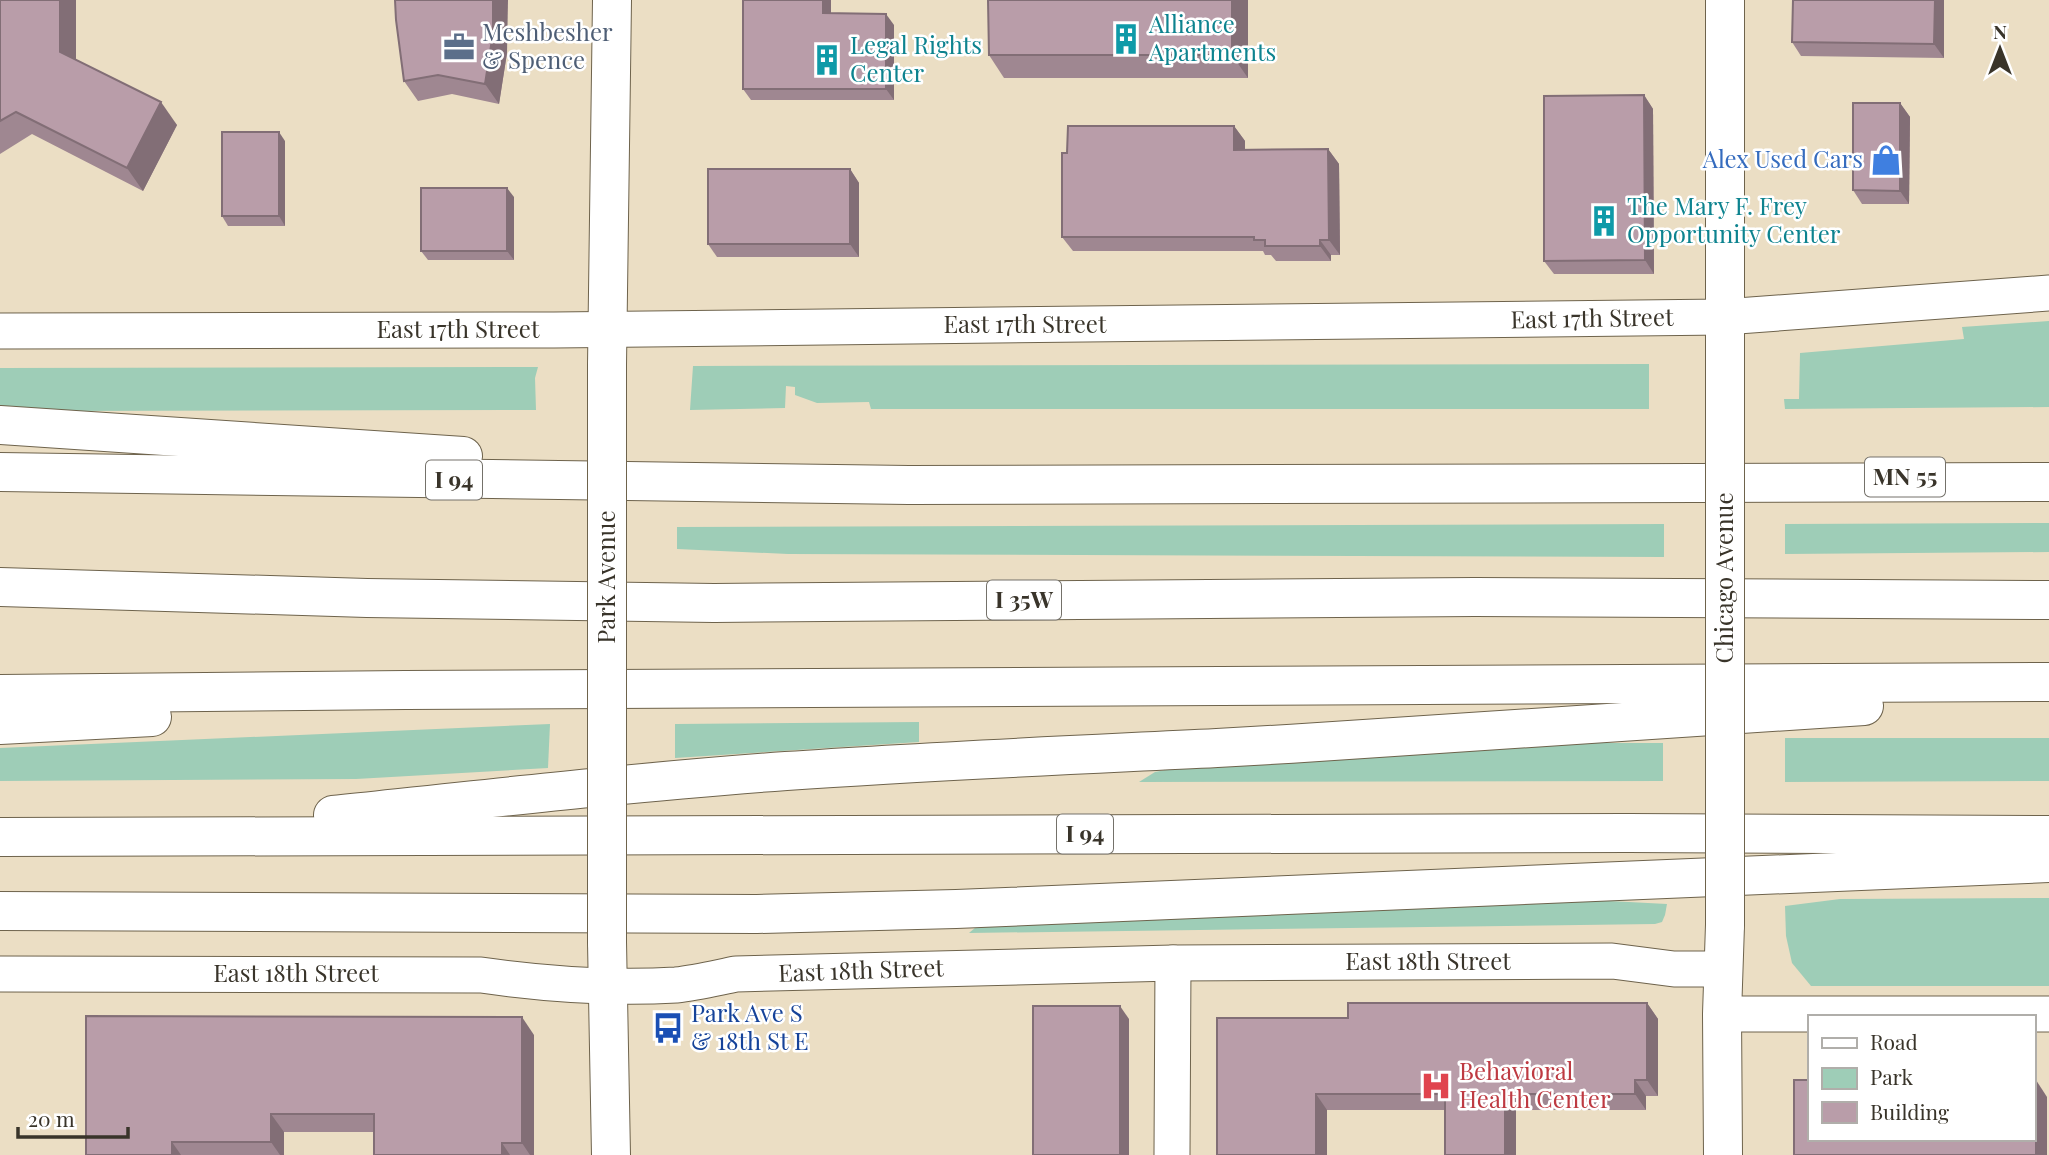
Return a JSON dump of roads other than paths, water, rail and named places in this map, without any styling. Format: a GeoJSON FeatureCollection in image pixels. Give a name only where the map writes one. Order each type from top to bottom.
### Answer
{"type":"FeatureCollection","features":[{"type":"Feature","properties":{"kind":"main road","name":"Park Avenue"},"geometry":{"type":"LineString","coordinates":[[611,1155],[607,942],[607,347],[612,0]]}},
{"type":"Feature","properties":{"kind":"main road","name":"Chicago Avenue"},"geometry":{"type":"LineString","coordinates":[[1723,1155],[1725,0]]}},
{"type":"Feature","properties":{"kind":"main road"},"geometry":{"type":"LineString","coordinates":[[0,425],[909,485]]}},
{"type":"Feature","properties":{"kind":"main road","name":"MN 55"},"geometry":{"type":"LineString","coordinates":[[1760,483],[2049,470]]}},
{"type":"Feature","properties":{"kind":"main road","name":"I 94"},"geometry":{"type":"LineString","coordinates":[[0,472],[909,485],[2049,482]]}},
{"type":"Feature","properties":{"kind":"main road","name":"I 35W"},"geometry":{"type":"LineString","coordinates":[[0,587],[367,598],[714,603],[1475,597],[2049,600]]}},
{"type":"Feature","properties":{"kind":"main road"},"geometry":{"type":"LineString","coordinates":[[0,694],[2049,682]]}},
{"type":"Feature","properties":{"kind":"main road"},"geometry":{"type":"LineString","coordinates":[[0,725],[192,716],[547,690]]}},
{"type":"Feature","properties":{"kind":"main road"},"geometry":{"type":"LineString","coordinates":[[122,837],[783,771],[995,757],[1509,732],[2049,694]]}},
{"type":"Feature","properties":{"kind":"main road","name":"I 94"},"geometry":{"type":"LineString","coordinates":[[0,837],[1614,833],[2049,835]]}},
{"type":"Feature","properties":{"kind":"main road"},"geometry":{"type":"LineString","coordinates":[[0,911],[757,914],[956,909],[2049,863]]}},
{"type":"Feature","properties":{"kind":"street","name":"East 17th Street"},"geometry":{"type":"LineString","coordinates":[[0,331],[607,347],[1724,317],[2049,293]]}},
{"type":"Feature","properties":{"kind":"street","name":"East 18th Street"},"geometry":{"type":"LineString","coordinates":[[0,974],[481,975],[541,984],[678,985],[736,974],[1172,963],[1612,961],[1674,969],[1723,969]]}},
{"type":"Feature","properties":{"kind":"street"},"geometry":{"type":"LineString","coordinates":[[1172,963],[1172,1155]]}},
{"type":"Feature","properties":{"kind":"street"},"geometry":{"type":"LineString","coordinates":[[1722,1014],[2049,1014]]}},
{"type":"Feature","properties":{"kind":"place","name":"Alliance Apartments"},"geometry":{"type":"Point","coordinates":[1126,39]}},
{"type":"Feature","properties":{"kind":"place","name":"Meshbesher & Spence"},"geometry":{"type":"Point","coordinates":[459,47]}},
{"type":"Feature","properties":{"kind":"place","name":"Legal Rights Center"},"geometry":{"type":"Point","coordinates":[827,60]}},
{"type":"Feature","properties":{"kind":"place","name":"Alex Used Cars"},"geometry":{"type":"Point","coordinates":[1886,160]}},
{"type":"Feature","properties":{"kind":"place","name":"The Mary F. Frey Opportunity Center"},"geometry":{"type":"Point","coordinates":[1604,221]}},
{"type":"Feature","properties":{"kind":"place","name":"Park Ave S & 18th St E"},"geometry":{"type":"Point","coordinates":[668,1028]}},
{"type":"Feature","properties":{"kind":"place","name":"Behavioral Health Center"},"geometry":{"type":"Point","coordinates":[1436,1086]}}]}
